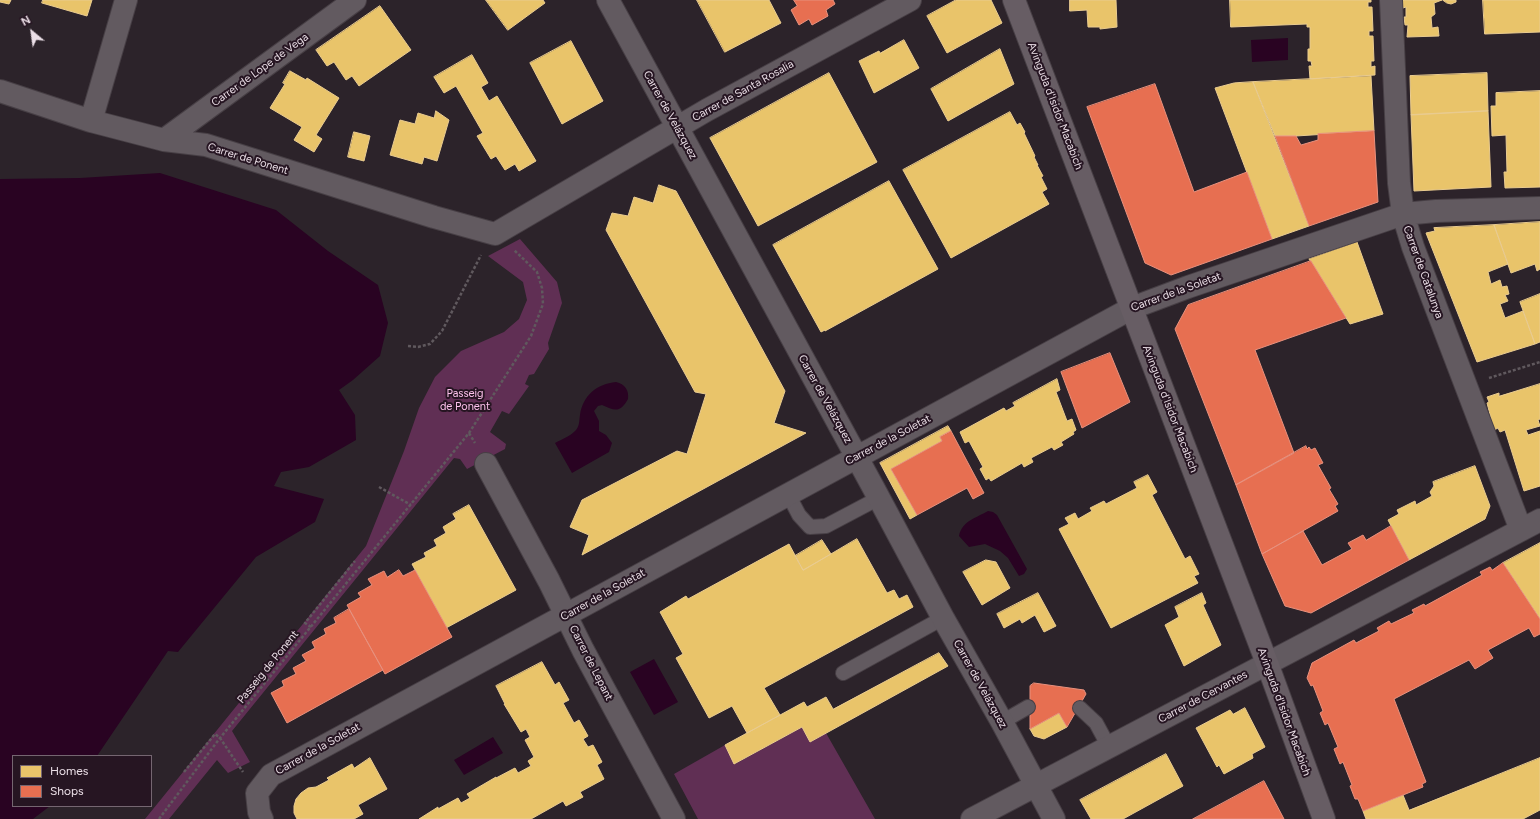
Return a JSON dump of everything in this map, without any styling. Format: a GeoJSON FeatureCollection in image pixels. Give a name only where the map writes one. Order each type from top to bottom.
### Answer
{"type":"FeatureCollection","features":[{"type":"Feature","properties":{"kind":"street"},"geometry":{"type":"LineString","coordinates":[[91,121],[126,0]]}},
{"type":"Feature","properties":{"kind":"street","name":"Carrer de Lope de Vega"},"geometry":{"type":"LineString","coordinates":[[164,140],[355,0]]}},
{"type":"Feature","properties":{"kind":"street","name":"Carrer de Velázquez"},"geometry":{"type":"LineString","coordinates":[[608,0],[943,618],[1002,722],[1054,819]]}},
{"type":"Feature","properties":{"kind":"street","name":"Carrer de Santa Rosalia"},"geometry":{"type":"LineString","coordinates":[[495,234],[707,110],[910,0]]}},
{"type":"Feature","properties":{"kind":"street","name":"Avinguda d'Isidor Macabich"},"geometry":{"type":"LineString","coordinates":[[1014,0],[1267,664],[1324,819]]}},
{"type":"Feature","properties":{"kind":"street","name":"Carrer de Catalunya"},"geometry":{"type":"LineString","coordinates":[[1391,0],[1399,183],[1402,214],[1413,247],[1521,530]]}},
{"type":"Feature","properties":{"kind":"street","name":"Carrer de Ponent"},"geometry":{"type":"LineString","coordinates":[[0,91],[91,121],[164,140],[206,145],[434,217],[495,234]]}},
{"type":"Feature","properties":{"kind":"street","name":"Carrer de la Soletat"},"geometry":{"type":"LineString","coordinates":[[257,793],[271,775],[1132,308],[1188,287],[1402,214],[1436,211],[1540,208]]}},
{"type":"Feature","properties":{"kind":"street","name":"Carrer de Lepant"},"geometry":{"type":"LineString","coordinates":[[486,464],[583,650],[674,819]]}},
{"type":"Feature","properties":{"kind":"street","name":"Carrer de Cervantes"},"geometry":{"type":"LineString","coordinates":[[972,819],[1540,520]]}},
{"type":"Feature","properties":{"kind":"street"},"geometry":{"type":"LineString","coordinates":[[257,793],[259,812],[262,819]]}},
{"type":"Feature","properties":{"kind":"lane"},"geometry":{"type":"LineString","coordinates":[[788,494],[799,515],[810,527],[826,526],[879,498]]}},
{"type":"Feature","properties":{"kind":"lane"},"geometry":{"type":"LineString","coordinates":[[843,674],[943,618]]}},
{"type":"Feature","properties":{"kind":"lane"},"geometry":{"type":"LineString","coordinates":[[1002,722],[1028,707]]}},
{"type":"Feature","properties":{"kind":"lane"},"geometry":{"type":"LineString","coordinates":[[1080,708],[1096,723],[1109,746]]}},
{"type":"Feature","properties":{"kind":"path","name":"Passeig de Ponent"},"geometry":{"type":"LineString","coordinates":[[160,819],[220,738],[469,433],[531,336],[543,304],[542,288],[537,272],[495,234]]}},
{"type":"Feature","properties":{"kind":"path"},"geometry":{"type":"LineString","coordinates":[[408,346],[418,347],[430,344],[442,331],[481,254]]}},
{"type":"Feature","properties":{"kind":"path"},"geometry":{"type":"LineString","coordinates":[[1466,386],[1540,362]]}},
{"type":"Feature","properties":{"kind":"path"},"geometry":{"type":"LineString","coordinates":[[379,487],[411,505]]}},
{"type":"Feature","properties":{"kind":"path"},"geometry":{"type":"LineString","coordinates":[[311,627],[305,623],[355,561]]}},
{"type":"Feature","properties":{"kind":"path"},"geometry":{"type":"LineString","coordinates":[[184,772],[215,734],[220,738],[257,793]]}},
{"type":"Feature","properties":{"kind":"green space","name":"Passeig de Ponent"},"geometry":{"type":"Polygon","coordinates":[[[520,239],[557,282],[562,303],[548,343],[549,349],[534,374],[529,375],[525,384],[529,386],[509,414],[502,411],[490,432],[506,444],[505,449],[467,469],[460,459],[454,458],[232,731],[250,762],[228,773],[217,760],[169,819],[145,819],[366,546],[404,451],[419,408],[435,377],[461,351],[504,332],[519,319],[527,300],[523,282],[488,256],[520,239]]]}},
{"type":"Feature","properties":{"kind":"green space"},"geometry":{"type":"Polygon","coordinates":[[[802,727],[810,742],[826,733],[875,819],[698,819],[674,774],[725,745],[735,764],[802,727]]]}},
{"type":"Feature","properties":{"kind":"shaded area"},"geometry":{"type":"Polygon","coordinates":[[[1288,38],[1288,60],[1252,62],[1251,40],[1288,38]]]}},
{"type":"Feature","properties":{"kind":"shaded area"},"geometry":{"type":"Polygon","coordinates":[[[160,173],[276,210],[328,251],[378,285],[388,323],[380,356],[353,380],[339,390],[355,415],[356,440],[309,467],[281,472],[274,486],[324,499],[315,522],[256,557],[178,652],[168,651],[98,755],[12,755],[12,807],[49,807],[33,819],[0,819],[0,179],[80,178],[160,173]]]}},
{"type":"Feature","properties":{"kind":"shaded area"},"geometry":{"type":"Polygon","coordinates":[[[616,382],[622,384],[627,390],[628,399],[625,404],[617,410],[610,409],[602,405],[598,406],[594,411],[599,421],[599,431],[606,435],[612,443],[609,452],[572,473],[555,443],[569,436],[576,430],[579,424],[584,402],[592,392],[603,385],[616,382]]]}},
{"type":"Feature","properties":{"kind":"shaded area"},"geometry":{"type":"Polygon","coordinates":[[[988,511],[997,515],[1027,569],[1024,574],[1019,576],[1008,558],[1000,551],[985,544],[969,547],[959,536],[966,523],[988,511]]]}},
{"type":"Feature","properties":{"kind":"shaded area"},"geometry":{"type":"Polygon","coordinates":[[[654,659],[678,702],[654,715],[630,672],[654,659]]]}},
{"type":"Feature","properties":{"kind":"shaded area"},"geometry":{"type":"Polygon","coordinates":[[[493,737],[503,753],[464,775],[454,760],[493,737]]]}},
{"type":"Feature","properties":{"kind":"building: Homes"},"geometry":{"type":"Polygon","coordinates":[[[0,0],[11,0],[9,4],[0,2],[0,0]]]}},
{"type":"Feature","properties":{"kind":"building: Homes"},"geometry":{"type":"Polygon","coordinates":[[[43,0],[92,0],[87,16],[42,3],[43,0]]]}},
{"type":"Feature","properties":{"kind":"building: Homes"},"geometry":{"type":"Polygon","coordinates":[[[486,0],[543,0],[545,3],[508,30],[486,0]]]}},
{"type":"Feature","properties":{"kind":"building: Homes"},"geometry":{"type":"Polygon","coordinates":[[[697,0],[769,0],[781,23],[725,52],[697,0]]]}},
{"type":"Feature","properties":{"kind":"building: Homes"},"geometry":{"type":"Polygon","coordinates":[[[956,0],[991,0],[1002,23],[947,53],[927,16],[956,0]]]}},
{"type":"Feature","properties":{"kind":"building: Homes"},"geometry":{"type":"Polygon","coordinates":[[[1070,0],[1116,0],[1117,27],[1100,29],[1100,27],[1088,27],[1087,10],[1070,11],[1070,0]]]}},
{"type":"Feature","properties":{"kind":"building: Homes"},"geometry":{"type":"Polygon","coordinates":[[[1230,0],[1371,0],[1371,2],[1368,2],[1368,7],[1372,7],[1373,31],[1369,31],[1369,36],[1373,36],[1374,61],[1371,61],[1371,67],[1375,66],[1375,75],[1310,79],[1309,66],[1312,66],[1311,61],[1308,61],[1308,49],[1310,49],[1310,27],[1307,27],[1307,24],[1231,27],[1230,0]]]}},
{"type":"Feature","properties":{"kind":"building: Homes"},"geometry":{"type":"Polygon","coordinates":[[[1403,0],[1442,0],[1434,3],[1435,14],[1431,17],[1432,28],[1438,27],[1439,36],[1407,37],[1408,25],[1405,25],[1404,17],[1406,17],[1406,7],[1403,8],[1403,0]]]}},
{"type":"Feature","properties":{"kind":"building: Homes"},"geometry":{"type":"Polygon","coordinates":[[[1443,0],[1456,0],[1456,2],[1451,4],[1443,0]]]}},
{"type":"Feature","properties":{"kind":"building: Homes"},"geometry":{"type":"Polygon","coordinates":[[[1483,0],[1540,0],[1540,32],[1485,34],[1483,0]]]}},
{"type":"Feature","properties":{"kind":"building: Homes"},"geometry":{"type":"Polygon","coordinates":[[[380,6],[411,50],[359,86],[352,76],[346,80],[334,62],[327,66],[316,50],[380,6]]]}},
{"type":"Feature","properties":{"kind":"building: Homes"},"geometry":{"type":"Polygon","coordinates":[[[904,40],[919,68],[874,93],[859,61],[879,51],[880,53],[904,40]]]}},
{"type":"Feature","properties":{"kind":"building: Homes"},"geometry":{"type":"Polygon","coordinates":[[[571,41],[603,101],[562,124],[530,63],[571,41]]]}},
{"type":"Feature","properties":{"kind":"building: Homes"},"geometry":{"type":"Polygon","coordinates":[[[1000,49],[1014,84],[948,121],[931,89],[1000,49]]]}},
{"type":"Feature","properties":{"kind":"building: Homes"},"geometry":{"type":"Polygon","coordinates":[[[472,55],[488,83],[481,87],[489,101],[497,96],[536,161],[519,171],[515,164],[505,170],[496,156],[491,159],[477,136],[483,133],[456,86],[444,93],[434,77],[472,55]]]}},
{"type":"Feature","properties":{"kind":"building: Homes"},"geometry":{"type":"Polygon","coordinates":[[[290,71],[306,80],[307,78],[339,98],[316,135],[322,139],[314,152],[294,140],[302,127],[270,108],[285,84],[283,83],[290,71]]]}},
{"type":"Feature","properties":{"kind":"building: Homes"},"geometry":{"type":"Polygon","coordinates":[[[829,73],[877,162],[758,226],[710,138],[829,73]]]}},
{"type":"Feature","properties":{"kind":"building: Homes"},"geometry":{"type":"Polygon","coordinates":[[[1487,73],[1488,111],[1411,115],[1410,76],[1487,73]]]}},
{"type":"Feature","properties":{"kind":"building: Homes"},"geometry":{"type":"Polygon","coordinates":[[[1371,76],[1374,131],[1296,136],[1275,136],[1253,82],[1371,76]]]}},
{"type":"Feature","properties":{"kind":"building: Homes"},"geometry":{"type":"Polygon","coordinates":[[[1253,82],[1309,226],[1272,239],[1215,88],[1234,83],[1253,82]]]}},
{"type":"Feature","properties":{"kind":"building: Homes"},"geometry":{"type":"Polygon","coordinates":[[[1540,91],[1540,187],[1505,188],[1504,172],[1507,172],[1506,135],[1492,136],[1491,106],[1496,106],[1496,93],[1540,91]]]}},
{"type":"Feature","properties":{"kind":"building: Homes"},"geometry":{"type":"Polygon","coordinates":[[[436,111],[449,120],[437,161],[424,157],[422,164],[390,155],[400,120],[415,124],[418,113],[434,118],[436,111]]]}},
{"type":"Feature","properties":{"kind":"building: Homes"},"geometry":{"type":"Polygon","coordinates":[[[1488,111],[1491,187],[1414,191],[1411,115],[1488,111]]]}},
{"type":"Feature","properties":{"kind":"building: Homes"},"geometry":{"type":"Polygon","coordinates":[[[1010,112],[1017,125],[1020,123],[1025,132],[1024,133],[1035,156],[1037,165],[1043,176],[1041,177],[1047,189],[1042,192],[1049,204],[951,258],[903,170],[1010,112]]]}},
{"type":"Feature","properties":{"kind":"building: Homes"},"geometry":{"type":"Polygon","coordinates":[[[354,132],[370,136],[364,161],[348,157],[354,132]]]}},
{"type":"Feature","properties":{"kind":"building: Homes"},"geometry":{"type":"Polygon","coordinates":[[[889,181],[938,269],[821,332],[773,245],[889,181]]]}},
{"type":"Feature","properties":{"kind":"building: Homes"},"geometry":{"type":"Polygon","coordinates":[[[659,185],[676,191],[785,391],[774,423],[806,433],[582,555],[589,535],[570,527],[582,500],[677,451],[687,454],[706,394],[695,392],[606,230],[612,213],[628,216],[634,197],[653,203],[659,185]]]}},
{"type":"Feature","properties":{"kind":"building: Homes"},"geometry":{"type":"Polygon","coordinates":[[[1540,222],[1540,269],[1537,271],[1535,264],[1511,273],[1494,225],[1540,222]]]}},
{"type":"Feature","properties":{"kind":"building: Homes"},"geometry":{"type":"Polygon","coordinates":[[[1494,225],[1508,264],[1488,272],[1491,284],[1500,280],[1502,287],[1507,286],[1509,294],[1505,295],[1508,301],[1500,304],[1505,318],[1523,311],[1535,344],[1477,362],[1426,233],[1435,231],[1434,228],[1494,225]]]}},
{"type":"Feature","properties":{"kind":"building: Homes"},"geometry":{"type":"Polygon","coordinates":[[[1357,242],[1383,314],[1350,324],[1309,259],[1357,242]]]}},
{"type":"Feature","properties":{"kind":"building: Homes"},"geometry":{"type":"Polygon","coordinates":[[[1540,294],[1540,342],[1535,344],[1520,302],[1540,294]]]}},
{"type":"Feature","properties":{"kind":"building: Homes"},"geometry":{"type":"Polygon","coordinates":[[[1057,379],[1060,390],[1056,392],[1067,421],[1072,419],[1076,430],[1073,432],[1074,434],[1061,442],[1063,445],[1054,450],[1052,447],[1031,458],[1033,462],[1024,467],[1022,463],[991,481],[989,478],[986,480],[980,469],[983,467],[969,441],[965,443],[960,432],[1004,408],[1006,411],[1015,406],[1013,403],[1057,379]]]}},
{"type":"Feature","properties":{"kind":"building: Homes"},"geometry":{"type":"Polygon","coordinates":[[[1540,384],[1540,419],[1538,420],[1540,426],[1526,430],[1528,435],[1540,431],[1540,486],[1524,491],[1505,430],[1500,432],[1498,428],[1494,430],[1487,403],[1489,402],[1487,397],[1499,393],[1499,396],[1540,384]]]}},
{"type":"Feature","properties":{"kind":"building: Homes"},"geometry":{"type":"Polygon","coordinates":[[[948,426],[951,431],[940,437],[942,441],[891,469],[917,515],[910,519],[880,463],[948,426]]]}},
{"type":"Feature","properties":{"kind":"building: Homes"},"geometry":{"type":"Polygon","coordinates":[[[1475,466],[1490,506],[1485,519],[1409,560],[1388,520],[1399,514],[1397,510],[1415,501],[1416,505],[1432,496],[1430,492],[1434,486],[1433,482],[1475,466]]]}},
{"type":"Feature","properties":{"kind":"building: Homes"},"geometry":{"type":"Polygon","coordinates":[[[1148,475],[1157,492],[1152,495],[1185,559],[1190,556],[1199,574],[1194,576],[1198,583],[1111,628],[1059,529],[1069,524],[1065,518],[1075,513],[1078,519],[1092,511],[1090,508],[1104,501],[1106,504],[1137,488],[1134,482],[1148,475]]]}},
{"type":"Feature","properties":{"kind":"building: Homes"},"geometry":{"type":"Polygon","coordinates":[[[469,505],[516,590],[446,628],[412,564],[426,557],[424,553],[437,546],[434,540],[446,533],[443,527],[456,519],[453,514],[469,505]]]}},
{"type":"Feature","properties":{"kind":"building: Homes"},"geometry":{"type":"Polygon","coordinates":[[[857,539],[887,593],[894,590],[899,599],[907,595],[913,607],[764,688],[780,715],[747,733],[732,706],[709,718],[676,658],[683,654],[660,612],[686,596],[688,599],[789,544],[803,570],[857,539]]]}},
{"type":"Feature","properties":{"kind":"building: Homes"},"geometry":{"type":"Polygon","coordinates":[[[822,540],[831,554],[803,570],[795,556],[822,540]]]}},
{"type":"Feature","properties":{"kind":"building: Homes"},"geometry":{"type":"Polygon","coordinates":[[[1540,543],[1540,619],[1503,563],[1540,543]]]}},
{"type":"Feature","properties":{"kind":"building: Homes"},"geometry":{"type":"Polygon","coordinates":[[[986,560],[996,562],[1010,588],[982,605],[963,572],[986,560]]]}},
{"type":"Feature","properties":{"kind":"building: Homes"},"geometry":{"type":"Polygon","coordinates":[[[1038,593],[1056,626],[1044,632],[1035,615],[1022,623],[1020,619],[1004,628],[997,614],[1038,593]]]}},
{"type":"Feature","properties":{"kind":"building: Homes"},"geometry":{"type":"Polygon","coordinates":[[[1202,593],[1206,603],[1203,605],[1221,645],[1184,666],[1165,625],[1179,617],[1175,607],[1202,593]]]}},
{"type":"Feature","properties":{"kind":"building: Homes"},"geometry":{"type":"Polygon","coordinates":[[[939,653],[948,666],[810,742],[802,727],[734,764],[725,745],[804,702],[807,707],[826,697],[833,709],[939,653]]]}},
{"type":"Feature","properties":{"kind":"building: Homes"},"geometry":{"type":"Polygon","coordinates":[[[542,662],[555,685],[559,682],[569,700],[563,703],[574,723],[579,720],[588,736],[583,739],[588,747],[593,745],[602,762],[597,765],[604,779],[580,792],[583,797],[566,806],[563,801],[531,819],[419,819],[438,807],[438,809],[458,798],[461,803],[470,798],[467,794],[515,768],[518,773],[531,766],[528,761],[534,757],[525,740],[530,737],[526,729],[521,732],[504,704],[496,686],[542,662]]]}},
{"type":"Feature","properties":{"kind":"building: Homes"},"geometry":{"type":"Polygon","coordinates":[[[1245,708],[1265,747],[1252,754],[1253,758],[1224,774],[1219,765],[1217,767],[1196,728],[1230,710],[1233,714],[1245,708]]]}},
{"type":"Feature","properties":{"kind":"building: Homes"},"geometry":{"type":"Polygon","coordinates":[[[1059,713],[1067,727],[1044,739],[1034,736],[1030,729],[1059,713]]]}},
{"type":"Feature","properties":{"kind":"building: Homes"},"geometry":{"type":"Polygon","coordinates":[[[1166,754],[1183,786],[1123,819],[1091,819],[1080,800],[1166,754]]]}},
{"type":"Feature","properties":{"kind":"building: Homes"},"geometry":{"type":"Polygon","coordinates":[[[370,758],[387,789],[358,805],[363,814],[354,819],[297,819],[294,813],[294,806],[296,799],[301,793],[308,788],[316,787],[329,780],[327,778],[352,764],[354,768],[370,758]]]}},
{"type":"Feature","properties":{"kind":"building: Homes"},"geometry":{"type":"Polygon","coordinates":[[[1540,758],[1540,810],[1523,819],[1366,819],[1363,811],[1403,795],[1409,810],[1540,758]]]}},
{"type":"Feature","properties":{"kind":"building: Shops"},"geometry":{"type":"Polygon","coordinates":[[[794,0],[833,0],[835,4],[826,10],[828,16],[812,25],[809,19],[799,25],[791,10],[797,6],[794,0]]]}},
{"type":"Feature","properties":{"kind":"building: Shops"},"geometry":{"type":"Polygon","coordinates":[[[1155,84],[1194,192],[1247,172],[1272,239],[1171,275],[1145,263],[1087,107],[1155,84]]]}},
{"type":"Feature","properties":{"kind":"building: Shops"},"geometry":{"type":"Polygon","coordinates":[[[1374,131],[1378,202],[1309,226],[1275,136],[1296,136],[1301,145],[1318,140],[1318,134],[1374,131]]]}},
{"type":"Feature","properties":{"kind":"building: Shops"},"geometry":{"type":"Polygon","coordinates":[[[1311,261],[1346,318],[1255,350],[1294,453],[1236,485],[1175,329],[1188,305],[1311,261]]]}},
{"type":"Feature","properties":{"kind":"building: Shops"},"geometry":{"type":"Polygon","coordinates":[[[1110,353],[1130,402],[1082,428],[1061,372],[1110,353]]]}},
{"type":"Feature","properties":{"kind":"building: Shops"},"geometry":{"type":"Polygon","coordinates":[[[951,431],[984,493],[973,499],[967,488],[917,515],[891,469],[942,441],[940,437],[951,431]]]}},
{"type":"Feature","properties":{"kind":"building: Shops"},"geometry":{"type":"Polygon","coordinates":[[[1306,446],[1307,449],[1309,447],[1311,450],[1315,448],[1323,463],[1318,465],[1338,504],[1335,506],[1338,511],[1262,554],[1236,485],[1306,446]]]}},
{"type":"Feature","properties":{"kind":"building: Shops"},"geometry":{"type":"Polygon","coordinates":[[[1391,526],[1409,560],[1311,613],[1285,606],[1262,554],[1303,531],[1322,565],[1352,549],[1348,543],[1363,535],[1366,540],[1391,526]]]}},
{"type":"Feature","properties":{"kind":"building: Shops"},"geometry":{"type":"Polygon","coordinates":[[[1503,563],[1540,619],[1540,634],[1534,637],[1529,628],[1488,650],[1493,658],[1475,669],[1469,660],[1394,699],[1426,782],[1422,784],[1423,787],[1363,811],[1358,799],[1355,799],[1350,786],[1352,785],[1343,762],[1340,764],[1334,749],[1338,747],[1328,723],[1325,725],[1320,713],[1323,711],[1313,685],[1311,686],[1307,678],[1312,663],[1354,640],[1356,643],[1379,631],[1377,628],[1389,621],[1391,624],[1414,613],[1412,610],[1424,604],[1425,606],[1482,575],[1480,572],[1490,567],[1492,570],[1503,563]]]}},
{"type":"Feature","properties":{"kind":"building: Shops"},"geometry":{"type":"Polygon","coordinates":[[[399,570],[403,576],[415,570],[452,637],[385,674],[347,605],[361,597],[358,593],[372,585],[368,579],[384,571],[387,577],[399,570]]]}},
{"type":"Feature","properties":{"kind":"building: Shops"},"geometry":{"type":"Polygon","coordinates":[[[349,609],[383,670],[287,723],[271,693],[284,686],[282,681],[296,674],[293,668],[306,661],[302,655],[315,648],[312,642],[326,634],[324,629],[336,623],[334,618],[349,609]]]}},
{"type":"Feature","properties":{"kind":"building: Shops"},"geometry":{"type":"Polygon","coordinates":[[[1034,683],[1084,690],[1086,694],[1067,727],[1059,713],[1030,729],[1030,686],[1034,683]]]}},
{"type":"Feature","properties":{"kind":"building: Shops"},"geometry":{"type":"Polygon","coordinates":[[[1264,781],[1284,819],[1193,819],[1264,781]]]}}]}
